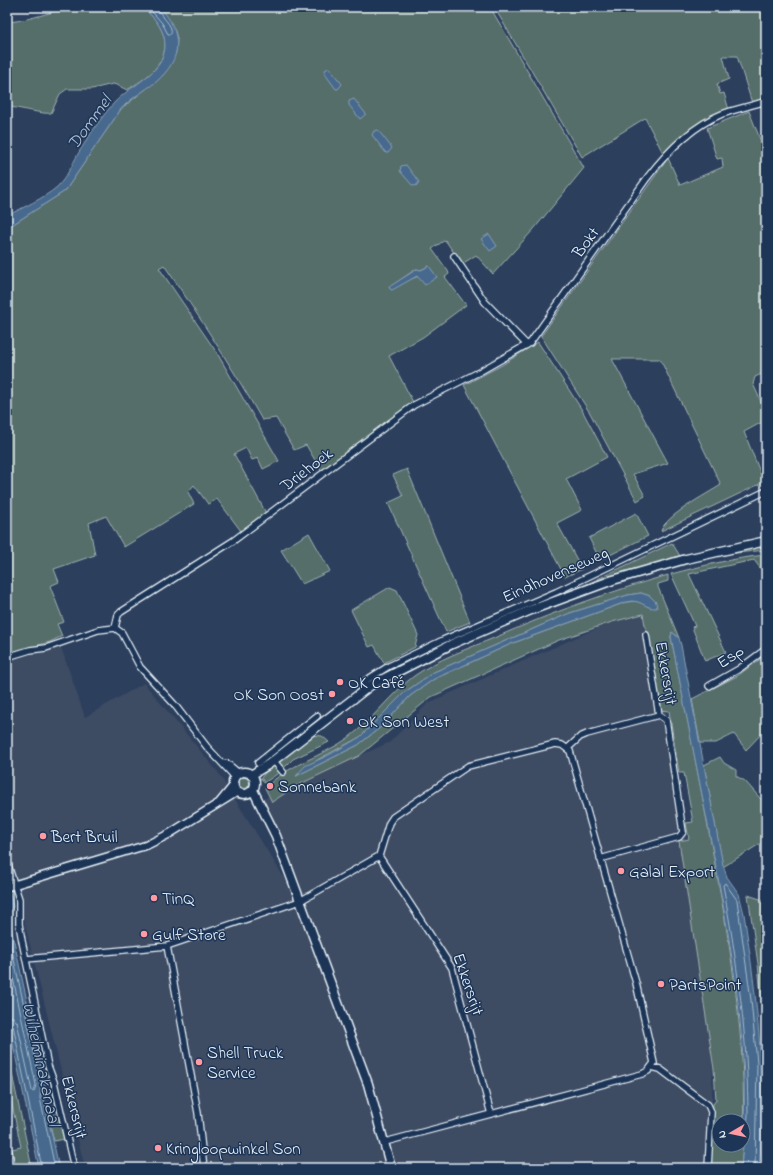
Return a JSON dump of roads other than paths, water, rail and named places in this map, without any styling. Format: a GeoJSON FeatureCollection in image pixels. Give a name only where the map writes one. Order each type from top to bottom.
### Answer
{"type":"FeatureCollection","features":[{"type":"Feature","properties":{"kind":"main road","name":"Eindhovenseweg"},"geometry":{"type":"LineString","coordinates":[[253,778],[284,748],[364,690],[390,674],[429,655],[531,610],[642,572],[693,557],[766,541]]}},
{"type":"Feature","properties":{"kind":"main road"},"geometry":{"type":"LineString","coordinates":[[250,792],[253,778],[238,775],[235,788],[250,792],[262,809],[276,836],[368,1084],[391,1168]]}},
{"type":"Feature","properties":{"kind":"street","name":"Bokt"},"geometry":{"type":"LineString","coordinates":[[527,346],[537,336],[647,178],[669,153],[693,132],[712,119],[766,101]]}},
{"type":"Feature","properties":{"kind":"street"},"geometry":{"type":"LineString","coordinates":[[454,256],[485,302],[527,346]]}},
{"type":"Feature","properties":{"kind":"street","name":"Driehoek"},"geometry":{"type":"LineString","coordinates":[[115,628],[118,615],[121,612],[233,541],[409,408],[527,346]]}},
{"type":"Feature","properties":{"kind":"street","name":"Eindhovenseweg"},"geometry":{"type":"LineString","coordinates":[[364,690],[364,681],[389,666],[468,629],[562,589],[766,491]]}},
{"type":"Feature","properties":{"kind":"street"},"geometry":{"type":"LineString","coordinates":[[7,657],[30,650],[46,648],[98,630],[115,628],[122,634],[140,666],[174,704],[207,747],[222,763],[228,764],[238,775]]}},
{"type":"Feature","properties":{"kind":"street","name":"Ekkersrijt"},"geometry":{"type":"LineString","coordinates":[[600,859],[679,836],[682,832],[666,720],[659,715],[646,635]]}},
{"type":"Feature","properties":{"kind":"street","name":"Esp"},"geometry":{"type":"LineString","coordinates":[[709,686],[739,670],[766,648]]}},
{"type":"Feature","properties":{"kind":"street","name":"Ekkersrijt"},"geometry":{"type":"LineString","coordinates":[[568,748],[580,737],[587,734],[659,715]]}},
{"type":"Feature","properties":{"kind":"street","name":"Eindhovenseweg"},"geometry":{"type":"LineString","coordinates":[[258,762],[284,748],[317,716]]}},
{"type":"Feature","properties":{"kind":"street"},"geometry":{"type":"LineString","coordinates":[[26,959],[167,946],[300,901],[379,856],[389,823],[393,817],[468,766],[555,744],[568,748],[582,790],[600,859],[636,983],[654,1059],[652,1067],[642,1074],[385,1142]]}},
{"type":"Feature","properties":{"kind":"street"},"geometry":{"type":"LineString","coordinates":[[271,762],[283,772]]}},
{"type":"Feature","properties":{"kind":"street"},"geometry":{"type":"LineString","coordinates":[[10,886],[147,844],[169,834],[220,802],[235,788]]}},
{"type":"Feature","properties":{"kind":"street","name":"Ekkersrijt"},"geometry":{"type":"LineString","coordinates":[[379,856],[452,968],[491,1114]]}},
{"type":"Feature","properties":{"kind":"street","name":"Ekkersrijt"},"geometry":{"type":"LineString","coordinates":[[7,862],[10,886],[19,899],[19,924],[26,959],[48,1066],[54,1082],[74,1168]]}},
{"type":"Feature","properties":{"kind":"street"},"geometry":{"type":"LineString","coordinates":[[167,946],[198,1113],[204,1168]]}},
{"type":"Feature","properties":{"kind":"street"},"geometry":{"type":"LineString","coordinates":[[652,1067],[660,1069],[708,1105],[710,1112],[708,1168]]}},
{"type":"Feature","properties":{"kind":"street"},"geometry":{"type":"LineString","coordinates":[[7,1151],[9,1152],[12,1168]]}},
{"type":"Feature","properties":{"kind":"water"},"geometry":{"type":"Polygon","coordinates":[[[142,7],[160,7],[173,26],[177,46],[171,64],[156,82],[133,98],[121,109],[65,191],[7,228],[7,216],[39,199],[61,183],[100,120],[115,102],[149,75],[160,63],[165,49],[165,42],[161,28],[153,17],[142,7]]]}},
{"type":"Feature","properties":{"kind":"water"},"geometry":{"type":"Polygon","coordinates":[[[329,68],[342,84],[338,89],[336,89],[325,74],[325,70],[329,68]]]}},
{"type":"Feature","properties":{"kind":"water"},"geometry":{"type":"Polygon","coordinates":[[[354,99],[366,114],[360,119],[349,105],[349,101],[354,99]]]}},
{"type":"Feature","properties":{"kind":"water"},"geometry":{"type":"Polygon","coordinates":[[[378,130],[392,148],[388,153],[386,153],[372,135],[374,131],[378,130]]]}},
{"type":"Feature","properties":{"kind":"water"},"geometry":{"type":"Polygon","coordinates":[[[406,165],[419,182],[416,186],[412,185],[400,171],[401,166],[406,165]]]}},
{"type":"Feature","properties":{"kind":"water"},"geometry":{"type":"Polygon","coordinates":[[[489,234],[497,246],[490,251],[481,239],[489,234]]]}},
{"type":"Feature","properties":{"kind":"water"},"geometry":{"type":"Polygon","coordinates":[[[429,266],[437,277],[425,285],[417,276],[392,290],[390,289],[389,287],[417,269],[421,270],[429,266]]]}},
{"type":"Feature","properties":{"kind":"water"},"geometry":{"type":"Polygon","coordinates":[[[641,593],[650,596],[656,602],[657,608],[649,607],[635,601],[626,602],[513,643],[434,679],[410,696],[382,726],[358,745],[296,776],[305,766],[329,755],[360,737],[405,692],[434,672],[570,613],[628,595],[641,593]]]}},
{"type":"Feature","properties":{"kind":"water"},"geometry":{"type":"Polygon","coordinates":[[[672,632],[679,638],[681,645],[723,865],[727,877],[739,894],[744,914],[757,1009],[761,1072],[762,1104],[759,1168],[741,1168],[742,1153],[751,1153],[751,1113],[744,1113],[742,1043],[738,1001],[710,836],[671,637],[672,632]]]}},
{"type":"Feature","properties":{"kind":"water"},"geometry":{"type":"Polygon","coordinates":[[[7,878],[13,907],[8,913],[45,1085],[44,1098],[59,1168],[39,1168],[7,1016],[7,878]]]}},
{"type":"Feature","properties":{"kind":"place","name":"OK Café"},"geometry":{"type":"Point","coordinates":[340,682]}},
{"type":"Feature","properties":{"kind":"place","name":"OK Son Oost"},"geometry":{"type":"Point","coordinates":[332,694]}},
{"type":"Feature","properties":{"kind":"place","name":"OK Son West"},"geometry":{"type":"Point","coordinates":[350,721]}},
{"type":"Feature","properties":{"kind":"place","name":"Sonnebank"},"geometry":{"type":"Point","coordinates":[270,786]}},
{"type":"Feature","properties":{"kind":"place","name":"Bert Bruil"},"geometry":{"type":"Point","coordinates":[43,836]}},
{"type":"Feature","properties":{"kind":"place","name":"Galal Export"},"geometry":{"type":"Point","coordinates":[621,871]}},
{"type":"Feature","properties":{"kind":"place","name":"TinQ"},"geometry":{"type":"Point","coordinates":[154,898]}},
{"type":"Feature","properties":{"kind":"place","name":"Gulf Store"},"geometry":{"type":"Point","coordinates":[144,934]}},
{"type":"Feature","properties":{"kind":"place","name":"PartsPoint"},"geometry":{"type":"Point","coordinates":[661,984]}},
{"type":"Feature","properties":{"kind":"place","name":"Shell Truck Service"},"geometry":{"type":"Point","coordinates":[199,1062]}},
{"type":"Feature","properties":{"kind":"place","name":"Kringloopwinkel Son"},"geometry":{"type":"Point","coordinates":[158,1148]}},
{"type":"Feature","properties":{"kind":"water label","name":"Dommel"},"geometry":{"type":"Point","coordinates":[89,122]}},
{"type":"Feature","properties":{"kind":"water label","name":"Wilhelminakanaal"},"geometry":{"type":"Point","coordinates":[42,1064]}}]}
